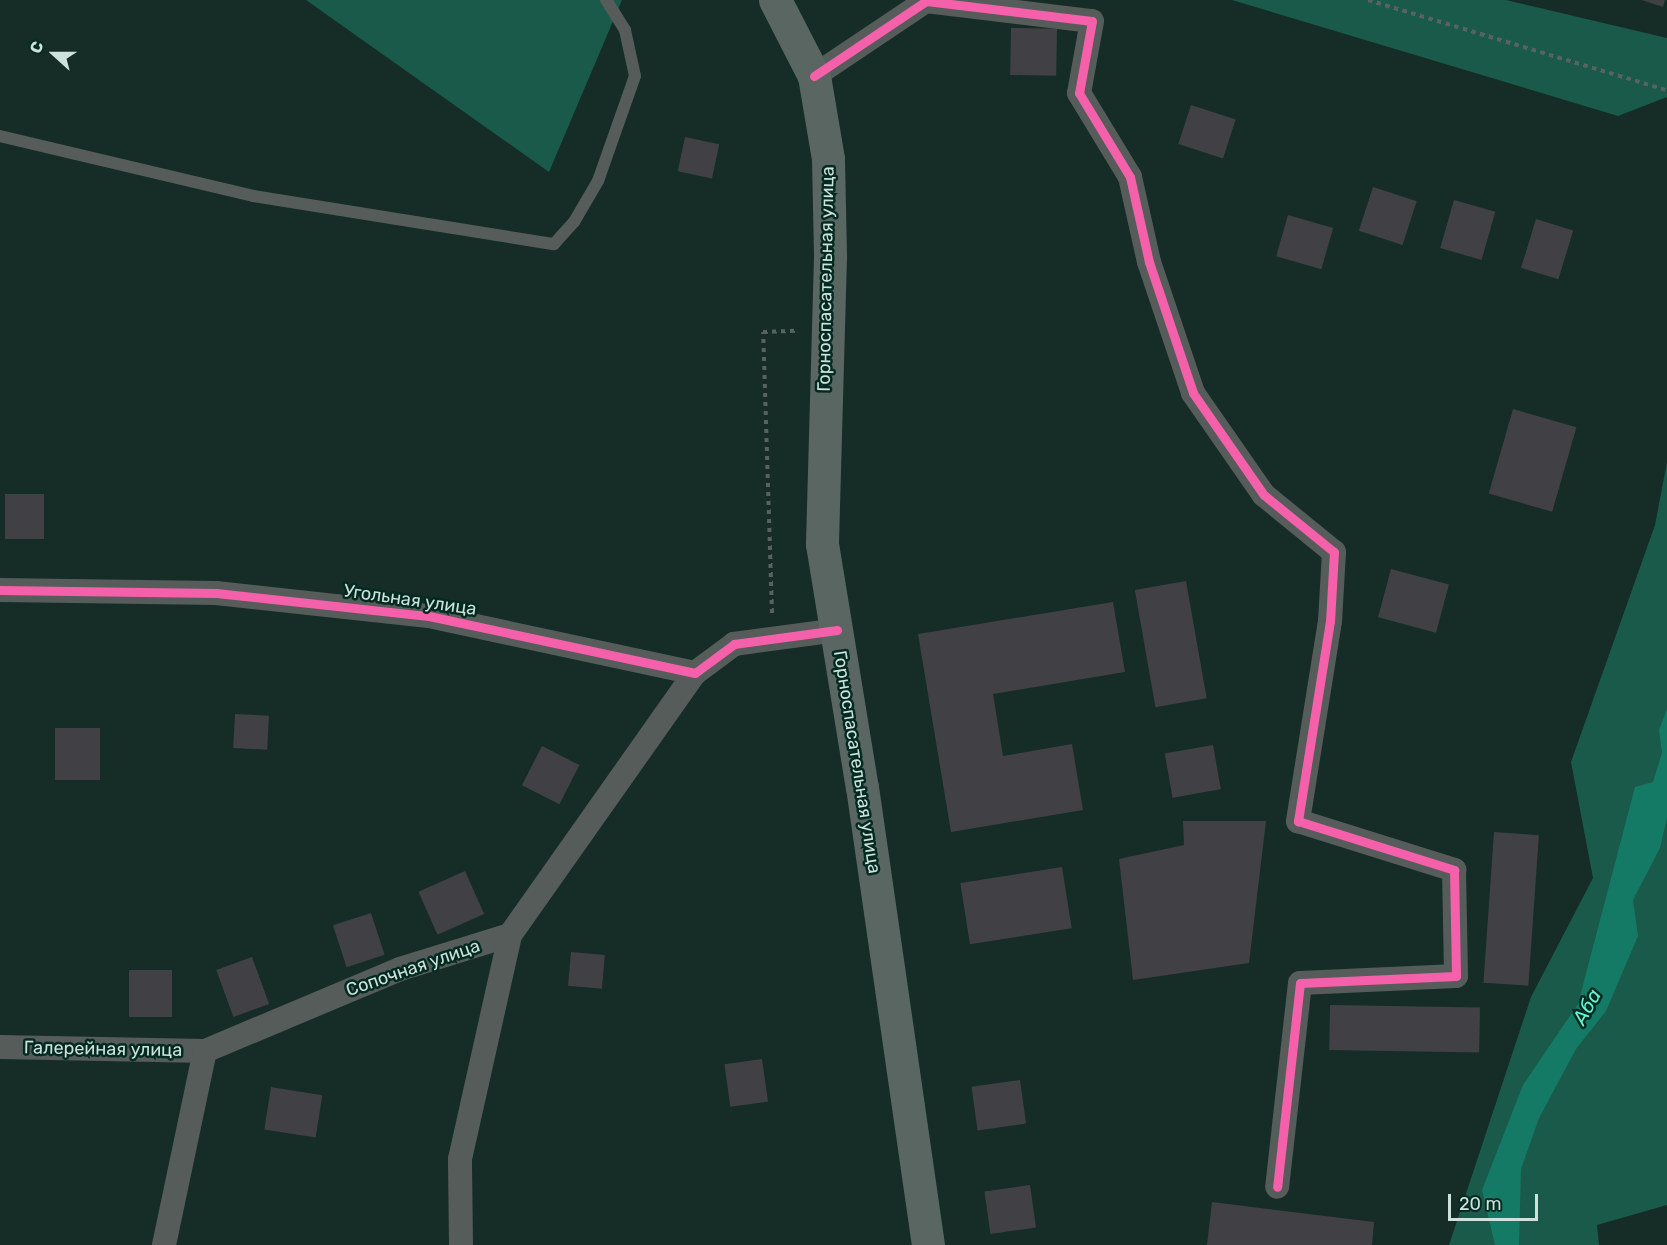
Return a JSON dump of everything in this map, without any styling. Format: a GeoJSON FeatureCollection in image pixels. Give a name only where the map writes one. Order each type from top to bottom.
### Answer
{"type":"FeatureCollection","features":[{"type":"Feature","properties":{"kind":"main road","name":"Горноспасательная улица"},"geometry":{"type":"LineString","coordinates":[[775,0],[813,76],[828,159],[830,256],[826,330],[822,544],[837,630],[928,1245]]}},
{"type":"Feature","properties":{"kind":"street"},"geometry":{"type":"LineString","coordinates":[[813,76],[926,1],[1092,21],[1079,93],[1130,177],[1149,262],[1193,393],[1264,495],[1334,552],[1330,621],[1298,821],[1454,870],[1456,976],[1300,983],[1277,1187]]}},
{"type":"Feature","properties":{"kind":"street","name":"Угольная улица"},"geometry":{"type":"LineString","coordinates":[[0,590],[216,593],[429,616],[695,674]]}},
{"type":"Feature","properties":{"kind":"street"},"geometry":{"type":"LineString","coordinates":[[461,1245],[460,1159],[510,935],[695,674],[734,644],[837,630]]}},
{"type":"Feature","properties":{"kind":"street","name":"Сопочная улица"},"geometry":{"type":"LineString","coordinates":[[205,1051],[400,969],[510,935]]}},
{"type":"Feature","properties":{"kind":"street","name":"Галерейная улица"},"geometry":{"type":"LineString","coordinates":[[0,1047],[205,1051]]}},
{"type":"Feature","properties":{"kind":"street"},"geometry":{"type":"LineString","coordinates":[[164,1245],[205,1051]]}},
{"type":"Feature","properties":{"kind":"lane"},"geometry":{"type":"LineString","coordinates":[[0,136],[253,196],[554,244],[574,222],[598,181],[635,76],[625,30],[606,0]]}},
{"type":"Feature","properties":{"kind":"path"},"geometry":{"type":"LineString","coordinates":[[1368,0],[1667,90]]}},
{"type":"Feature","properties":{"kind":"path"},"geometry":{"type":"LineString","coordinates":[[773,639],[764,332],[826,330]]}},
{"type":"Feature","properties":{"kind":"shaded area"},"geometry":{"type":"Polygon","coordinates":[[[306,0],[622,0],[549,172],[306,0]]]}},
{"type":"Feature","properties":{"kind":"shaded area"},"geometry":{"type":"Polygon","coordinates":[[[1232,0],[1506,0],[1667,38],[1667,97],[1618,116],[1232,0]]]}},
{"type":"Feature","properties":{"kind":"shaded area"},"geometry":{"type":"Polygon","coordinates":[[[1667,462],[1667,1205],[1597,1225],[1599,1245],[1449,1245],[1531,997],[1593,878],[1571,762],[1655,525],[1667,462]]]}},
{"type":"Feature","properties":{"kind":"water","name":"Аба"},"geometry":{"type":"Polygon","coordinates":[[[1667,709],[1667,818],[1660,848],[1633,900],[1638,936],[1606,1011],[1576,1049],[1539,1118],[1521,1169],[1519,1245],[1495,1245],[1482,1190],[1523,1085],[1578,1004],[1635,787],[1653,782],[1662,753],[1659,730],[1667,709]]]}},
{"type":"Feature","properties":{"kind":"building"},"geometry":{"type":"Polygon","coordinates":[[[1642,0],[1665,0],[1663,7],[1642,0]]]}},
{"type":"Feature","properties":{"kind":"building"},"geometry":{"type":"Polygon","coordinates":[[[1011,28],[1057,29],[1056,76],[1010,75],[1011,28]]]}},
{"type":"Feature","properties":{"kind":"building"},"geometry":{"type":"Polygon","coordinates":[[[1191,105],[1236,120],[1223,159],[1178,144],[1191,105]]]}},
{"type":"Feature","properties":{"kind":"building"},"geometry":{"type":"Polygon","coordinates":[[[685,137],[719,144],[712,179],[678,171],[685,137]]]}},
{"type":"Feature","properties":{"kind":"building"},"geometry":{"type":"Polygon","coordinates":[[[1373,187],[1417,201],[1403,245],[1359,231],[1373,187]]]}},
{"type":"Feature","properties":{"kind":"building"},"geometry":{"type":"Polygon","coordinates":[[[1454,200],[1495,212],[1482,260],[1440,248],[1454,200]]]}},
{"type":"Feature","properties":{"kind":"building"},"geometry":{"type":"Polygon","coordinates":[[[1288,215],[1333,228],[1321,269],[1276,256],[1288,215]]]}},
{"type":"Feature","properties":{"kind":"building"},"geometry":{"type":"Polygon","coordinates":[[[1536,219],[1573,230],[1558,279],[1521,268],[1536,219]]]}},
{"type":"Feature","properties":{"kind":"building"},"geometry":{"type":"Polygon","coordinates":[[[1513,409],[1576,427],[1552,512],[1489,494],[1513,409]]]}},
{"type":"Feature","properties":{"kind":"building"},"geometry":{"type":"Polygon","coordinates":[[[5,494],[44,494],[44,539],[5,539],[5,494]]]}},
{"type":"Feature","properties":{"kind":"building"},"geometry":{"type":"Polygon","coordinates":[[[1391,569],[1449,585],[1436,633],[1378,617],[1391,569]]]}},
{"type":"Feature","properties":{"kind":"building"},"geometry":{"type":"Polygon","coordinates":[[[1186,581],[1207,698],[1155,707],[1135,590],[1186,581]]]}},
{"type":"Feature","properties":{"kind":"building"},"geometry":{"type":"Polygon","coordinates":[[[1113,602],[1125,672],[993,694],[1003,756],[1072,744],[1083,810],[951,832],[918,634],[1113,602]]]}},
{"type":"Feature","properties":{"kind":"building"},"geometry":{"type":"Polygon","coordinates":[[[235,714],[269,716],[267,750],[233,748],[235,714]]]}},
{"type":"Feature","properties":{"kind":"building"},"geometry":{"type":"Polygon","coordinates":[[[55,728],[100,728],[100,780],[55,780],[55,728]]]}},
{"type":"Feature","properties":{"kind":"building"},"geometry":{"type":"Polygon","coordinates":[[[1213,745],[1221,789],[1173,798],[1165,754],[1213,745]]]}},
{"type":"Feature","properties":{"kind":"building"},"geometry":{"type":"Polygon","coordinates":[[[542,746],[579,765],[559,804],[522,785],[542,746]]]}},
{"type":"Feature","properties":{"kind":"building"},"geometry":{"type":"Polygon","coordinates":[[[1183,821],[1266,821],[1249,963],[1133,980],[1119,859],[1184,845],[1183,821]]]}},
{"type":"Feature","properties":{"kind":"building"},"geometry":{"type":"Polygon","coordinates":[[[1494,832],[1539,835],[1528,986],[1483,983],[1494,832]]]}},
{"type":"Feature","properties":{"kind":"building"},"geometry":{"type":"Polygon","coordinates":[[[1062,867],[1072,928],[970,944],[960,883],[1062,867]]]}},
{"type":"Feature","properties":{"kind":"building"},"geometry":{"type":"Polygon","coordinates":[[[465,871],[484,914],[438,935],[418,892],[465,871]]]}},
{"type":"Feature","properties":{"kind":"building"},"geometry":{"type":"Polygon","coordinates":[[[371,913],[385,955],[347,967],[333,925],[371,913]]]}},
{"type":"Feature","properties":{"kind":"building"},"geometry":{"type":"Polygon","coordinates":[[[571,952],[605,955],[602,989],[568,986],[571,952]]]}},
{"type":"Feature","properties":{"kind":"building"},"geometry":{"type":"Polygon","coordinates":[[[252,957],[269,1004],[233,1017],[216,970],[252,957]]]}},
{"type":"Feature","properties":{"kind":"building"},"geometry":{"type":"Polygon","coordinates":[[[129,970],[172,970],[172,1017],[129,1017],[129,970]]]}},
{"type":"Feature","properties":{"kind":"building"},"geometry":{"type":"Polygon","coordinates":[[[1330,1005],[1480,1008],[1479,1053],[1329,1050],[1330,1005]]]}},
{"type":"Feature","properties":{"kind":"building"},"geometry":{"type":"Polygon","coordinates":[[[762,1059],[768,1102],[730,1107],[724,1064],[762,1059]]]}},
{"type":"Feature","properties":{"kind":"building"},"geometry":{"type":"Polygon","coordinates":[[[1020,1080],[1026,1124],[978,1130],[971,1087],[1020,1080]]]}},
{"type":"Feature","properties":{"kind":"building"},"geometry":{"type":"Polygon","coordinates":[[[271,1087],[322,1095],[316,1138],[264,1129],[271,1087]]]}},
{"type":"Feature","properties":{"kind":"building"},"geometry":{"type":"Polygon","coordinates":[[[1030,1185],[1036,1228],[990,1234],[984,1191],[1030,1185]]]}},
{"type":"Feature","properties":{"kind":"building"},"geometry":{"type":"Polygon","coordinates":[[[1212,1202],[1374,1222],[1372,1245],[1207,1245],[1212,1202]]]}},
{"type":"Feature","properties":{"kind":"cycle path"},"geometry":{"type":"LineString","coordinates":[[814,76],[926,1],[1092,21],[1079,93],[1130,177],[1149,262],[1193,393],[1264,495],[1334,552],[1330,621],[1298,821],[1454,870],[1456,976],[1300,983],[1277,1187]]}},
{"type":"Feature","properties":{"kind":"cycle path"},"geometry":{"type":"LineString","coordinates":[[0,590],[216,593],[429,616],[695,673],[734,644],[837,630]]}}]}
